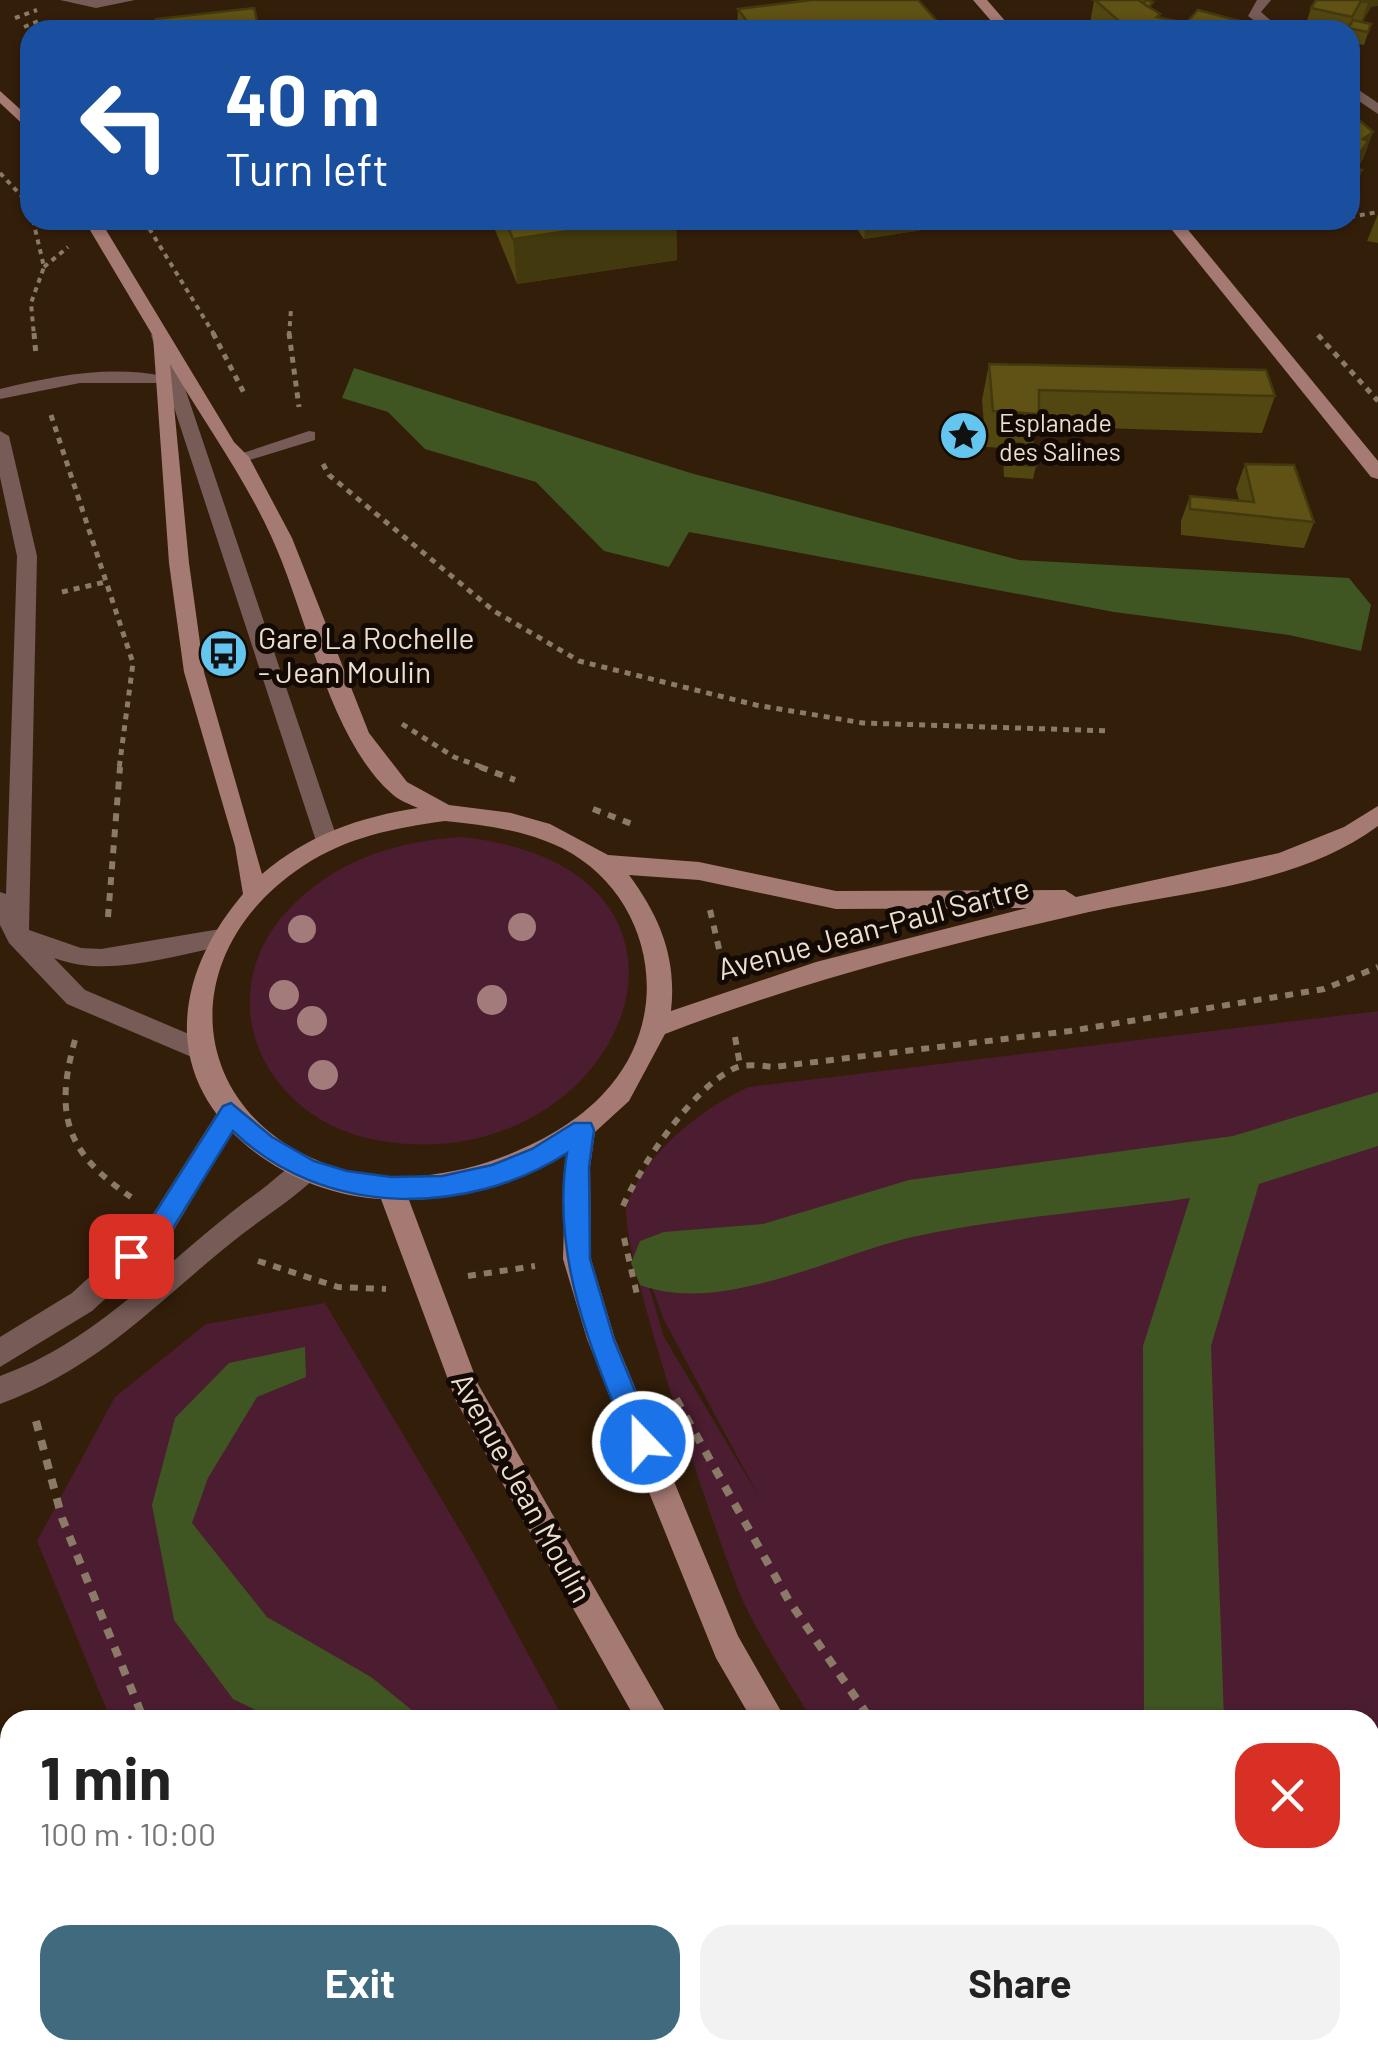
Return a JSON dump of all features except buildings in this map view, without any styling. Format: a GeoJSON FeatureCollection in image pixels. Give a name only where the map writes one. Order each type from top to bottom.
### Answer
{"type":"FeatureCollection","features":[{"type":"Feature","properties":{"kind":"main road"},"geometry":{"type":"LineString","coordinates":[[980,0],[997,20]]}},
{"type":"Feature","properties":{"kind":"main road"},"geometry":{"type":"LineString","coordinates":[[0,95],[20,116]]}},
{"type":"Feature","properties":{"kind":"main road"},"geometry":{"type":"LineString","coordinates":[[98,230],[227,446],[240,458],[282,538],[359,736],[399,788],[445,813]]}},
{"type":"Feature","properties":{"kind":"main road"},"geometry":{"type":"LineString","coordinates":[[1180,230],[1378,473]]}},
{"type":"Feature","properties":{"kind":"main road"},"geometry":{"type":"LineString","coordinates":[[159,335],[160,380],[194,672],[246,846],[254,893]]}},
{"type":"Feature","properties":{"kind":"main road"},"geometry":{"type":"LineString","coordinates":[[445,813],[533,824],[572,840],[606,864],[644,910],[662,966],[656,1027],[641,1064],[616,1099],[582,1130],[541,1156],[493,1176],[442,1187],[391,1188],[347,1182],[307,1169],[264,1145],[231,1113],[212,1083],[201,1050],[200,994],[220,938],[254,893],[288,864],[327,841],[384,821],[445,813]]}},
{"type":"Feature","properties":{"kind":"main road","name":"Avenue Jean-Paul Sartre"},"geometry":{"type":"LineString","coordinates":[[656,1027],[729,998],[870,956],[1110,898],[1244,871],[1310,850],[1367,824],[1378,814]]}},
{"type":"Feature","properties":{"kind":"main road","name":"Avenue Jean-Paul Sartre"},"geometry":{"type":"LineString","coordinates":[[606,864],[699,871],[836,900],[1110,898]]}},
{"type":"Feature","properties":{"kind":"main road"},"geometry":{"type":"LineString","coordinates":[[582,1130],[577,1167],[577,1259],[601,1340],[727,1648],[764,1710]]}},
{"type":"Feature","properties":{"kind":"main road","name":"Avenue Jean Moulin"},"geometry":{"type":"LineString","coordinates":[[391,1188],[466,1391],[648,1710]]}},
{"type":"Feature","properties":{"kind":"street"},"geometry":{"type":"LineString","coordinates":[[67,0],[96,4],[128,0]]}},
{"type":"Feature","properties":{"kind":"street"},"geometry":{"type":"LineString","coordinates":[[1262,20],[1253,13],[1264,0]]}},
{"type":"Feature","properties":{"kind":"street"},"geometry":{"type":"LineString","coordinates":[[159,335],[327,841]]}},
{"type":"Feature","properties":{"kind":"street"},"geometry":{"type":"LineString","coordinates":[[0,394],[96,376],[126,374],[160,380]]}},
{"type":"Feature","properties":{"kind":"street"},"geometry":{"type":"LineString","coordinates":[[0,436],[27,556],[17,936]]}},
{"type":"Feature","properties":{"kind":"street"},"geometry":{"type":"LineString","coordinates":[[240,458],[268,445],[309,436]]}},
{"type":"Feature","properties":{"kind":"street"},"geometry":{"type":"LineString","coordinates":[[0,901],[17,936],[76,997],[201,1050]]}},
{"type":"Feature","properties":{"kind":"street"},"geometry":{"type":"LineString","coordinates":[[17,936],[80,958],[101,959],[220,938]]}},
{"type":"Feature","properties":{"kind":"street"},"geometry":{"type":"LineString","coordinates":[[0,1353],[82,1302],[156,1234],[231,1113]]}},
{"type":"Feature","properties":{"kind":"street"},"geometry":{"type":"LineString","coordinates":[[13,1387],[139,1309],[210,1244],[279,1197],[307,1169]]}},
{"type":"Feature","properties":{"kind":"path"},"geometry":{"type":"LineString","coordinates":[[0,173],[20,194]]}},
{"type":"Feature","properties":{"kind":"path"},"geometry":{"type":"LineString","coordinates":[[36,230],[44,267]]}},
{"type":"Feature","properties":{"kind":"path"},"geometry":{"type":"LineString","coordinates":[[150,230],[224,352],[268,445]]}},
{"type":"Feature","properties":{"kind":"path"},"geometry":{"type":"LineString","coordinates":[[291,310],[288,350],[309,436],[329,475],[494,611],[579,661],[756,705],[863,723],[1111,731]]}},
{"type":"Feature","properties":{"kind":"path"},"geometry":{"type":"LineString","coordinates":[[400,722],[454,757],[521,782]]}},
{"type":"Feature","properties":{"kind":"path"},"geometry":{"type":"LineString","coordinates":[[586,806],[635,825]]}},
{"type":"Feature","properties":{"kind":"path"},"geometry":{"type":"LineString","coordinates":[[699,871],[729,998]]}},
{"type":"Feature","properties":{"kind":"path"},"geometry":{"type":"LineString","coordinates":[[622,1212],[630,1186],[649,1156],[720,1078],[740,1065],[774,1067],[1070,1031],[1324,990],[1378,968]]}},
{"type":"Feature","properties":{"kind":"path"},"geometry":{"type":"LineString","coordinates":[[624,1230],[626,1248]]}},
{"type":"Feature","properties":{"kind":"path"},"geometry":{"type":"LineString","coordinates":[[13,1387],[140,1710]]}},
{"type":"Feature","properties":{"kind":"path"},"geometry":{"type":"LineString","coordinates":[[674,1393],[790,1602],[864,1710]]}},
{"type":"Feature","properties":{"kind":"shaded area"},"geometry":{"type":"Polygon","coordinates":[[[354,368],[694,474],[1019,560],[1349,578],[1371,605],[1361,651],[1289,635],[1114,612],[689,532],[669,567],[604,551],[536,482],[425,449],[388,412],[342,398],[354,368]]]}},
{"type":"Feature","properties":{"kind":"shaded area"},"geometry":{"type":"Polygon","coordinates":[[[461,837],[552,861],[606,904],[628,959],[621,1017],[588,1073],[534,1116],[462,1141],[376,1140],[335,1127],[301,1106],[275,1078],[258,1045],[250,1010],[253,973],[268,936],[296,902],[352,863],[394,848],[461,837]]]}},
{"type":"Feature","properties":{"kind":"shaded area"},"geometry":{"type":"Polygon","coordinates":[[[1378,1011],[1378,1710],[806,1710],[759,1631],[731,1571],[653,1334],[628,1231],[627,1206],[646,1169],[676,1135],[749,1087],[1378,1011]],[[636,1244],[664,1337],[759,1497],[664,1320],[636,1244]]]}},
{"type":"Feature","properties":{"kind":"shaded area"},"geometry":{"type":"Polygon","coordinates":[[[325,1303],[474,1554],[559,1710],[107,1710],[37,1541],[115,1397],[206,1324],[325,1303]]]}},
{"type":"Feature","properties":{"kind":"shaded area"},"geometry":{"type":"Polygon","coordinates":[[[305,1347],[306,1377],[257,1397],[208,1478],[192,1523],[267,1617],[371,1677],[412,1710],[256,1710],[233,1699],[174,1620],[152,1505],[175,1418],[229,1363],[305,1347]]]}},
{"type":"Feature","properties":{"kind":"waterway"},"geometry":{"type":"LineString","coordinates":[[1233,1164],[1378,1119]]}},
{"type":"Feature","properties":{"kind":"waterway"},"geometry":{"type":"LineString","coordinates":[[664,1263],[763,1254],[909,1209],[1233,1164]]}},
{"type":"Feature","properties":{"kind":"waterway"},"geometry":{"type":"LineString","coordinates":[[1184,1710],[1177,1346],[1233,1164]]}},
{"type":"Feature","properties":{"kind":"place","name":"Esplanade des Salines"},"geometry":{"type":"Point","coordinates":[964,436]}},
{"type":"Feature","properties":{"kind":"place","name":"Gare La Rochelle - Jean Moulin"},"geometry":{"type":"Point","coordinates":[223,654]}},
{"type":"Feature","properties":{"kind":"route"},"geometry":{"type":"LineString","coordinates":[[131,1256],[168,1217],[231,1113],[264,1145],[307,1169],[347,1182],[391,1188],[442,1187],[493,1176],[541,1156],[582,1130],[577,1167],[577,1259],[601,1340],[643,1442]]}}]}
